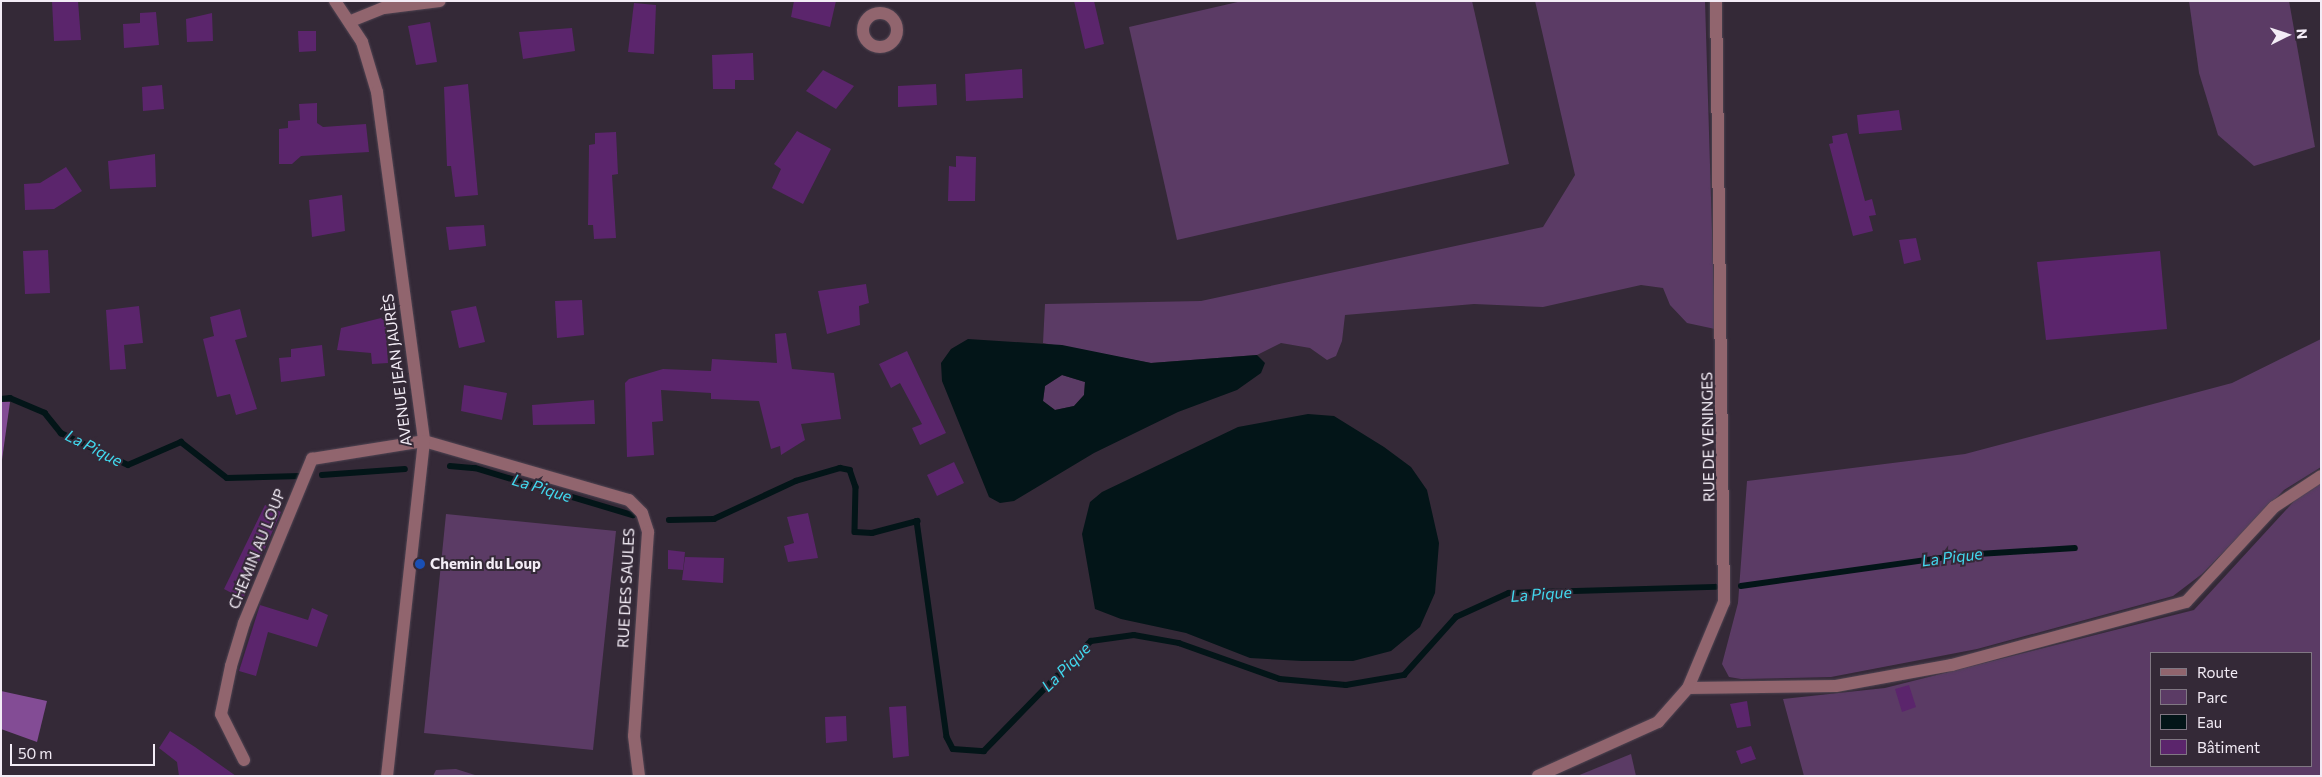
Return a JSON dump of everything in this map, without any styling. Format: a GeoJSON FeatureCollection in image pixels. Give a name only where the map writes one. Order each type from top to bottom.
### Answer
{"type":"FeatureCollection","features":[{"type":"Feature","properties":{"kind":"street","name":"AVENUE JEAN JAURÈS"},"geometry":{"type":"LineString","coordinates":[[335,1],[351,21],[371,66],[382,117],[424,442],[387,776]]}},
{"type":"Feature","properties":{"kind":"street"},"geometry":{"type":"LineString","coordinates":[[351,21],[384,8],[440,1]]}},
{"type":"Feature","properties":{"kind":"street","name":"RUE DE VENINGES"},"geometry":{"type":"LineString","coordinates":[[1538,776],[1658,722],[1688,688],[1724,602],[1716,1]]}},
{"type":"Feature","properties":{"kind":"street","name":"CHEMIN AU LOUP"},"geometry":{"type":"LineString","coordinates":[[244,760],[221,714],[231,666],[244,622],[312,459],[424,442]]}},
{"type":"Feature","properties":{"kind":"street","name":"RUE DES SAULES"},"geometry":{"type":"LineString","coordinates":[[424,442],[629,500],[642,513],[648,532],[634,736],[638,776]]}},
{"type":"Feature","properties":{"kind":"street"},"geometry":{"type":"LineString","coordinates":[[1688,688],[1836,686],[1952,665],[2186,602],[2274,507],[2321,476]]}},
{"type":"Feature","properties":{"kind":"green space"},"geometry":{"type":"Polygon","coordinates":[[[1242,1],[1472,1],[1509,164],[1177,240],[1129,27],[1242,1]]]}},
{"type":"Feature","properties":{"kind":"green space"},"geometry":{"type":"Polygon","coordinates":[[[1535,1],[1705,1],[1715,329],[1687,323],[1670,305],[1663,288],[1641,285],[1543,307],[1474,304],[1345,315],[1342,341],[1336,356],[1327,360],[1310,348],[1281,343],[1257,355],[1151,363],[1043,343],[1045,304],[1201,301],[1543,227],[1575,175],[1535,1]]]}},
{"type":"Feature","properties":{"kind":"green space"},"geometry":{"type":"Polygon","coordinates":[[[2189,1],[2289,1],[2315,147],[2254,166],[2218,135],[2199,73],[2189,1]]]}},
{"type":"Feature","properties":{"kind":"green space"},"geometry":{"type":"Polygon","coordinates":[[[2321,339],[2321,467],[2284,490],[2202,574],[2173,596],[1977,649],[1831,677],[1741,679],[1729,677],[1722,664],[1738,603],[1747,481],[1965,454],[2232,383],[2321,339]]]}},
{"type":"Feature","properties":{"kind":"green space"},"geometry":{"type":"Polygon","coordinates":[[[1062,375],[1085,382],[1084,395],[1074,406],[1055,410],[1043,401],[1045,386],[1062,375]]]}},
{"type":"Feature","properties":{"kind":"green space"},"geometry":{"type":"Polygon","coordinates":[[[2321,483],[2321,776],[1804,776],[1783,699],[1885,688],[2194,610],[2296,499],[2321,483]]]}},
{"type":"Feature","properties":{"kind":"green space"},"geometry":{"type":"Polygon","coordinates":[[[446,514],[616,531],[593,750],[424,733],[446,514]]]}},
{"type":"Feature","properties":{"kind":"green space"},"geometry":{"type":"Polygon","coordinates":[[[1631,754],[1636,776],[1577,776],[1631,754]]]}},
{"type":"Feature","properties":{"kind":"green space"},"geometry":{"type":"Polygon","coordinates":[[[456,769],[478,776],[433,776],[436,770],[456,769]]]}},
{"type":"Feature","properties":{"kind":"shaded area"},"geometry":{"type":"Polygon","coordinates":[[[1,402],[10,402],[1,467],[1,402]]]}},
{"type":"Feature","properties":{"kind":"shaded area"},"geometry":{"type":"Polygon","coordinates":[[[1,691],[47,701],[37,742],[1,729],[1,691]]]}},
{"type":"Feature","properties":{"kind":"water"},"geometry":{"type":"Polygon","coordinates":[[[968,339],[1062,345],[1151,363],[1257,355],[1265,363],[1261,373],[1237,390],[1178,412],[1094,453],[1014,501],[1000,503],[989,497],[942,381],[941,363],[951,349],[968,339]],[[1062,375],[1045,386],[1043,401],[1055,410],[1074,406],[1084,395],[1085,382],[1062,375]]]}},
{"type":"Feature","properties":{"kind":"water"},"geometry":{"type":"Polygon","coordinates":[[[1308,414],[1334,416],[1384,447],[1411,467],[1427,490],[1439,543],[1435,593],[1420,627],[1391,651],[1353,661],[1302,661],[1250,658],[1186,633],[1121,619],[1095,609],[1082,534],[1090,502],[1102,492],[1238,427],[1308,414]]]}},
{"type":"Feature","properties":{"kind":"building"},"geometry":{"type":"Polygon","coordinates":[[[52,1],[78,1],[81,40],[54,41],[52,1]]]}},
{"type":"Feature","properties":{"kind":"building"},"geometry":{"type":"Polygon","coordinates":[[[794,1],[836,1],[830,27],[791,17],[794,1]]]}},
{"type":"Feature","properties":{"kind":"building"},"geometry":{"type":"Polygon","coordinates":[[[1074,1],[1094,1],[1104,44],[1085,49],[1074,1]]]}},
{"type":"Feature","properties":{"kind":"building"},"geometry":{"type":"Polygon","coordinates":[[[634,3],[656,5],[654,54],[628,52],[634,3]]]}},
{"type":"Feature","properties":{"kind":"building"},"geometry":{"type":"Polygon","coordinates":[[[156,12],[159,45],[124,48],[123,24],[140,23],[140,13],[156,12]]]}},
{"type":"Feature","properties":{"kind":"building"},"geometry":{"type":"Polygon","coordinates":[[[212,13],[213,41],[187,42],[186,19],[212,13]]]}},
{"type":"Feature","properties":{"kind":"building"},"geometry":{"type":"Polygon","coordinates":[[[430,22],[437,62],[416,65],[408,26],[430,22]]]}},
{"type":"Feature","properties":{"kind":"building"},"geometry":{"type":"Polygon","coordinates":[[[572,28],[575,51],[523,59],[519,32],[572,28]]]}},
{"type":"Feature","properties":{"kind":"building"},"geometry":{"type":"Polygon","coordinates":[[[298,31],[316,31],[316,51],[299,52],[298,31]]]}},
{"type":"Feature","properties":{"kind":"building"},"geometry":{"type":"Polygon","coordinates":[[[753,53],[754,80],[735,80],[735,89],[713,89],[712,55],[753,53]]]}},
{"type":"Feature","properties":{"kind":"building"},"geometry":{"type":"Polygon","coordinates":[[[1022,69],[1023,98],[966,101],[965,74],[1022,69]]]}},
{"type":"Feature","properties":{"kind":"building"},"geometry":{"type":"Polygon","coordinates":[[[823,70],[854,86],[836,109],[806,91],[823,70]]]}},
{"type":"Feature","properties":{"kind":"building"},"geometry":{"type":"Polygon","coordinates":[[[468,84],[478,195],[455,197],[451,166],[447,166],[444,87],[468,84]]]}},
{"type":"Feature","properties":{"kind":"building"},"geometry":{"type":"Polygon","coordinates":[[[936,84],[937,105],[898,107],[898,86],[936,84]]]}},
{"type":"Feature","properties":{"kind":"building"},"geometry":{"type":"Polygon","coordinates":[[[162,85],[164,109],[143,111],[142,87],[162,85]]]}},
{"type":"Feature","properties":{"kind":"building"},"geometry":{"type":"Polygon","coordinates":[[[317,103],[317,123],[323,127],[366,124],[369,152],[301,156],[292,164],[279,164],[279,129],[288,128],[288,121],[300,120],[299,104],[317,103]]]}},
{"type":"Feature","properties":{"kind":"building"},"geometry":{"type":"Polygon","coordinates":[[[1899,110],[1902,130],[1859,134],[1857,115],[1899,110]]]}},
{"type":"Feature","properties":{"kind":"building"},"geometry":{"type":"Polygon","coordinates":[[[797,131],[831,149],[803,204],[772,188],[781,169],[774,164],[797,131]]]}},
{"type":"Feature","properties":{"kind":"building"},"geometry":{"type":"Polygon","coordinates":[[[616,132],[618,174],[612,175],[616,238],[594,239],[593,225],[588,225],[589,145],[595,144],[595,133],[616,132]]]}},
{"type":"Feature","properties":{"kind":"building"},"geometry":{"type":"Polygon","coordinates":[[[1847,133],[1865,201],[1872,199],[1876,215],[1869,216],[1873,231],[1853,236],[1829,144],[1833,143],[1832,136],[1847,133]]]}},
{"type":"Feature","properties":{"kind":"building"},"geometry":{"type":"Polygon","coordinates":[[[155,154],[156,187],[110,189],[108,161],[155,154]]]}},
{"type":"Feature","properties":{"kind":"building"},"geometry":{"type":"Polygon","coordinates":[[[956,156],[976,157],[975,201],[948,201],[949,166],[956,167],[956,156]]]}},
{"type":"Feature","properties":{"kind":"building"},"geometry":{"type":"Polygon","coordinates":[[[66,167],[82,191],[54,209],[25,210],[24,184],[40,183],[66,167]]]}},
{"type":"Feature","properties":{"kind":"building"},"geometry":{"type":"Polygon","coordinates":[[[342,195],[345,231],[312,237],[309,200],[342,195]]]}},
{"type":"Feature","properties":{"kind":"building"},"geometry":{"type":"Polygon","coordinates":[[[484,225],[486,246],[449,250],[446,227],[484,225]]]}},
{"type":"Feature","properties":{"kind":"building"},"geometry":{"type":"Polygon","coordinates":[[[1916,238],[1921,260],[1904,264],[1899,240],[1916,238]]]}},
{"type":"Feature","properties":{"kind":"building"},"geometry":{"type":"Polygon","coordinates":[[[48,250],[50,293],[25,294],[23,251],[48,250]]]}},
{"type":"Feature","properties":{"kind":"building"},"geometry":{"type":"Polygon","coordinates":[[[2160,251],[2167,329],[2046,340],[2037,262],[2160,251]]]}},
{"type":"Feature","properties":{"kind":"building"},"geometry":{"type":"Polygon","coordinates":[[[866,284],[869,303],[859,306],[860,325],[827,334],[818,291],[866,284]]]}},
{"type":"Feature","properties":{"kind":"building"},"geometry":{"type":"Polygon","coordinates":[[[582,300],[584,335],[557,338],[555,301],[582,300]]]}},
{"type":"Feature","properties":{"kind":"building"},"geometry":{"type":"Polygon","coordinates":[[[139,306],[143,343],[124,345],[126,369],[110,370],[106,310],[139,306]]]}},
{"type":"Feature","properties":{"kind":"building"},"geometry":{"type":"Polygon","coordinates":[[[476,306],[485,342],[459,348],[451,311],[476,306]]]}},
{"type":"Feature","properties":{"kind":"building"},"geometry":{"type":"Polygon","coordinates":[[[240,309],[247,337],[235,340],[257,409],[236,415],[230,394],[217,397],[203,339],[214,336],[210,317],[240,309]]]}},
{"type":"Feature","properties":{"kind":"building"},"geometry":{"type":"Polygon","coordinates":[[[385,317],[388,363],[372,364],[371,353],[337,350],[341,328],[385,317]]]}},
{"type":"Feature","properties":{"kind":"building"},"geometry":{"type":"Polygon","coordinates":[[[786,333],[792,369],[834,373],[841,419],[801,424],[805,440],[781,455],[780,446],[771,449],[759,401],[711,399],[711,393],[661,390],[663,421],[652,422],[654,455],[627,457],[625,383],[629,379],[663,369],[711,371],[712,359],[777,363],[775,334],[786,333]]]}},
{"type":"Feature","properties":{"kind":"building"},"geometry":{"type":"Polygon","coordinates":[[[322,345],[325,376],[281,382],[279,358],[291,357],[291,349],[322,345]]]}},
{"type":"Feature","properties":{"kind":"building"},"geometry":{"type":"Polygon","coordinates":[[[907,351],[946,433],[920,445],[912,428],[922,424],[900,383],[891,388],[879,364],[907,351]]]}},
{"type":"Feature","properties":{"kind":"building"},"geometry":{"type":"Polygon","coordinates":[[[464,385],[507,393],[502,420],[461,411],[464,385]]]}},
{"type":"Feature","properties":{"kind":"building"},"geometry":{"type":"Polygon","coordinates":[[[594,400],[595,424],[533,425],[532,405],[594,400]]]}},
{"type":"Feature","properties":{"kind":"building"},"geometry":{"type":"Polygon","coordinates":[[[954,462],[964,483],[937,496],[927,475],[954,462]]]}},
{"type":"Feature","properties":{"kind":"building"},"geometry":{"type":"Polygon","coordinates":[[[265,505],[281,512],[243,599],[224,589],[265,505]]]}},
{"type":"Feature","properties":{"kind":"building"},"geometry":{"type":"Polygon","coordinates":[[[808,513],[818,558],[788,562],[784,546],[794,543],[787,517],[808,513]]]}},
{"type":"Feature","properties":{"kind":"building"},"geometry":{"type":"Polygon","coordinates":[[[668,550],[685,552],[683,570],[668,569],[668,550]]]}},
{"type":"Feature","properties":{"kind":"building"},"geometry":{"type":"Polygon","coordinates":[[[685,557],[724,558],[723,583],[682,580],[685,557]]]}},
{"type":"Feature","properties":{"kind":"building"},"geometry":{"type":"Polygon","coordinates":[[[260,605],[308,620],[312,608],[328,615],[317,647],[268,632],[256,676],[239,671],[260,605]]]}},
{"type":"Feature","properties":{"kind":"building"},"geometry":{"type":"Polygon","coordinates":[[[1909,685],[1916,707],[1902,712],[1895,689],[1909,685]]]}},
{"type":"Feature","properties":{"kind":"building"},"geometry":{"type":"Polygon","coordinates":[[[1747,701],[1751,726],[1737,728],[1730,704],[1747,701]]]}},
{"type":"Feature","properties":{"kind":"building"},"geometry":{"type":"Polygon","coordinates":[[[906,706],[909,756],[893,758],[889,707],[906,706]]]}},
{"type":"Feature","properties":{"kind":"building"},"geometry":{"type":"Polygon","coordinates":[[[846,716],[847,741],[826,743],[825,717],[846,716]]]}},
{"type":"Feature","properties":{"kind":"building"},"geometry":{"type":"Polygon","coordinates":[[[170,731],[236,776],[179,776],[177,762],[159,748],[170,731]]]}},
{"type":"Feature","properties":{"kind":"building"},"geometry":{"type":"Polygon","coordinates":[[[1751,746],[1756,759],[1741,764],[1736,751],[1751,746]]]}},
{"type":"Feature","properties":{"kind":"waterway","name":"La Pique"},"geometry":{"type":"LineString","coordinates":[[1,399],[10,398],[45,413],[61,433],[128,465],[181,442],[227,478],[300,476]]}},
{"type":"Feature","properties":{"kind":"waterway","name":"La Pique"},"geometry":{"type":"LineString","coordinates":[[450,466],[475,468],[633,515]]}},
{"type":"Feature","properties":{"kind":"waterway","name":"La Pique"},"geometry":{"type":"LineString","coordinates":[[669,520],[714,519],[796,481],[840,468],[850,470],[856,487],[855,532],[872,533],[917,521],[947,737],[953,749],[984,751],[1091,641],[1134,635],[1179,643],[1280,679],[1346,685],[1404,675],[1456,617],[1509,593],[1715,587]]}},
{"type":"Feature","properties":{"kind":"waterway","name":"La Pique"},"geometry":{"type":"LineString","coordinates":[[322,475],[405,469]]}},
{"type":"Feature","properties":{"kind":"waterway","name":"La Pique"},"geometry":{"type":"LineString","coordinates":[[1741,586],[1962,555],[2075,548]]}},
{"type":"Feature","properties":{"kind":"place","name":"Chemin du Loup"},"geometry":{"type":"Point","coordinates":[420,564]}}]}
